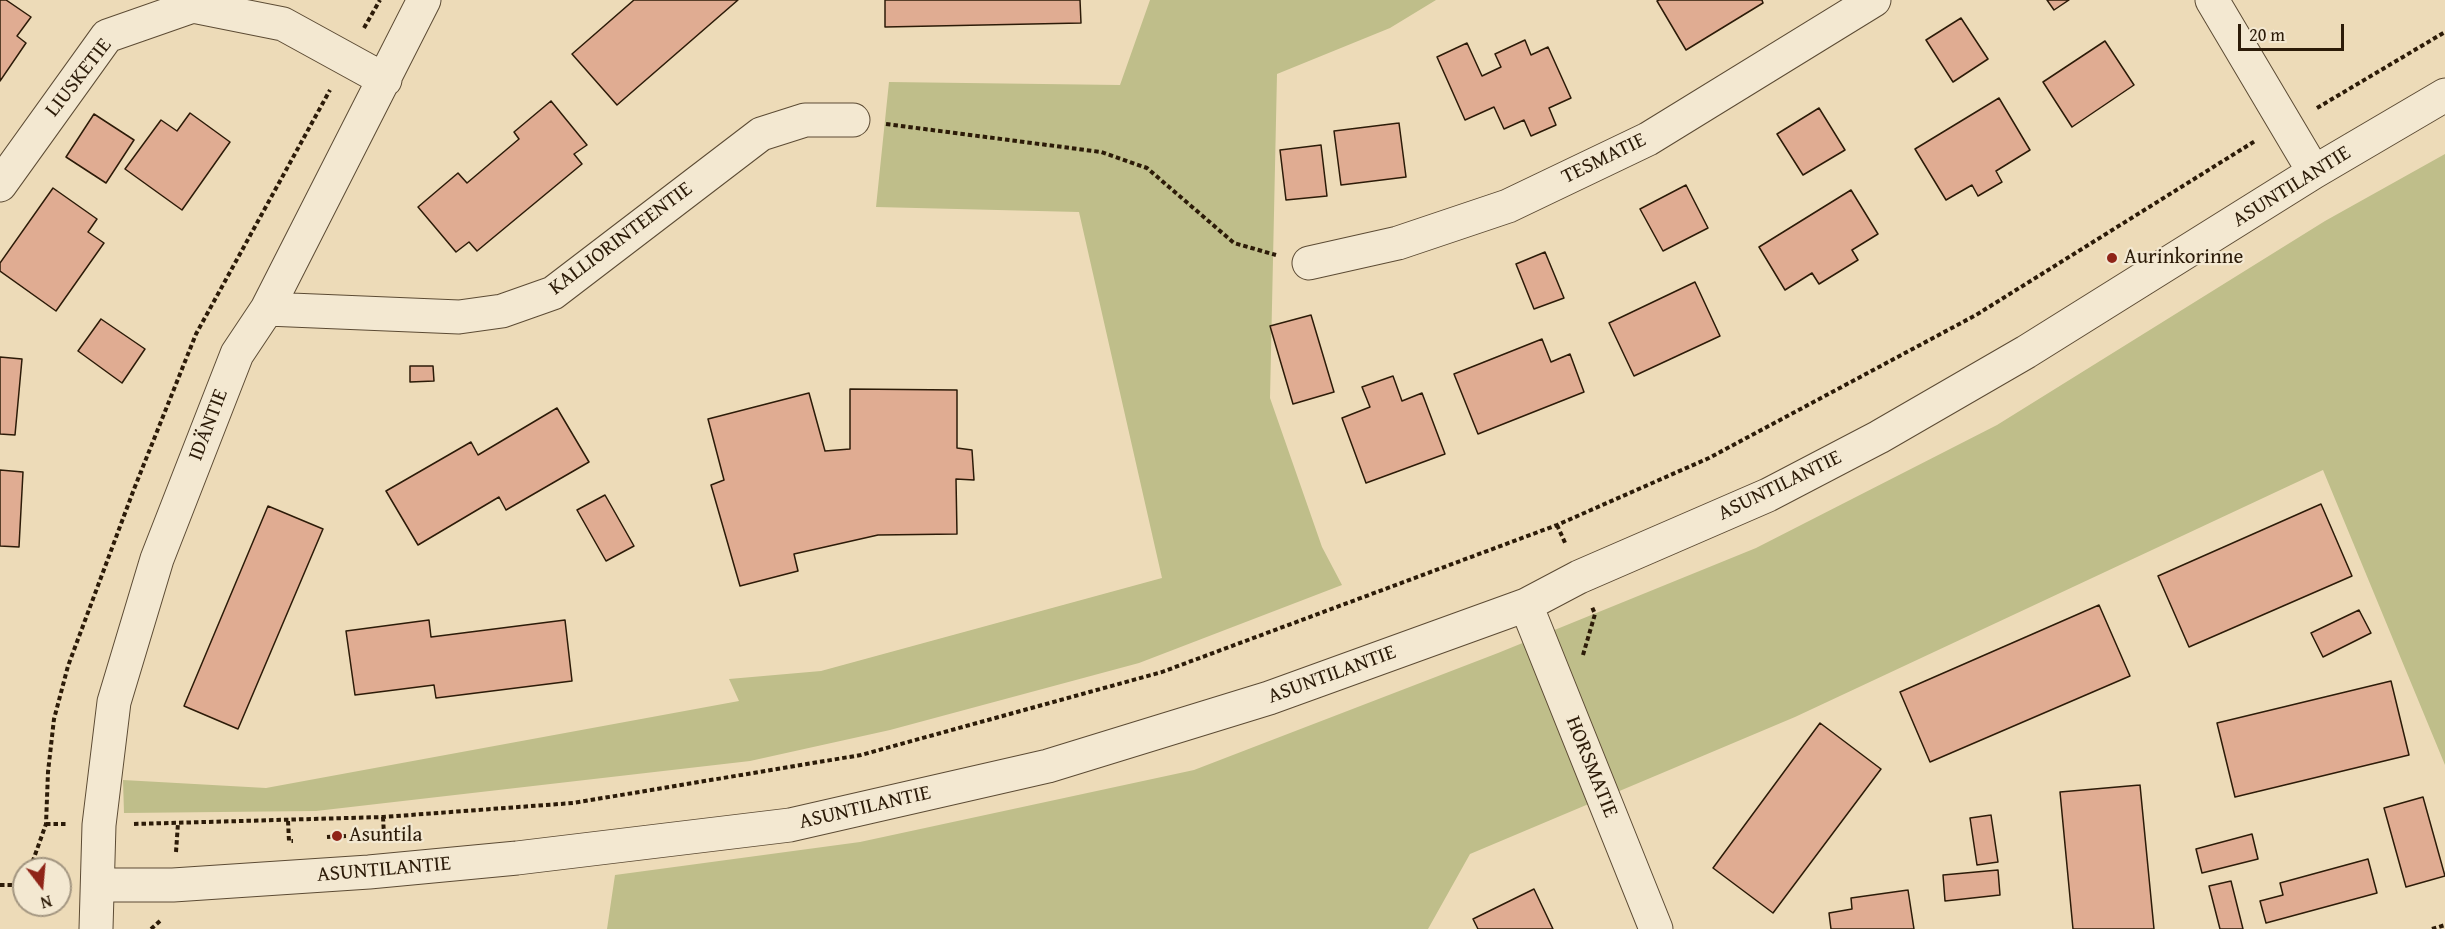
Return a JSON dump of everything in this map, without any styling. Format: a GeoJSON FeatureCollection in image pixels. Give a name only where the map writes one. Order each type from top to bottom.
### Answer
{"type":"FeatureCollection","features":[{"type":"Feature","properties":{"kind":"street","name":"IDÄNTIE"},"geometry":{"type":"LineString","coordinates":[[96,929],[99,825],[114,702],[157,559],[237,354],[267,309],[424,0]]}},
{"type":"Feature","properties":{"kind":"street","name":"TESMATIE"},"geometry":{"type":"LineString","coordinates":[[1309,263],[1398,243],[1508,206],[1648,139],[1874,0]]}},
{"type":"Feature","properties":{"kind":"street"},"geometry":{"type":"LineString","coordinates":[[2212,0],[2314,172]]}},
{"type":"Feature","properties":{"kind":"street","name":"LIUSKETIE"},"geometry":{"type":"LineString","coordinates":[[0,184],[107,36],[193,6],[283,24],[385,80]]}},
{"type":"Feature","properties":{"kind":"street","name":"ASUNTILANTIE"},"geometry":{"type":"LineString","coordinates":[[98,885],[173,885],[369,872],[517,858],[790,825],[1048,766],[1269,698],[1526,604],[1579,577],[1768,495],[1879,437],[2133,287],[2314,172],[2445,95]]}},
{"type":"Feature","properties":{"kind":"street","name":"KALLIORINTEENTIE"},"geometry":{"type":"LineString","coordinates":[[267,309],[459,317],[502,311],[554,293],[761,134],[806,120],[853,120]]}},
{"type":"Feature","properties":{"kind":"street","name":"HORSMATIE"},"geometry":{"type":"LineString","coordinates":[[1526,604],[1656,929]]}},
{"type":"Feature","properties":{"kind":"path"},"geometry":{"type":"LineString","coordinates":[[34,857],[46,824],[288,821],[383,817],[573,803],[861,755],[1162,672],[1557,525],[1709,458],[1976,315],[2257,141],[2287,126],[2445,32]]}},
{"type":"Feature","properties":{"kind":"path"},"geometry":{"type":"LineString","coordinates":[[853,120],[1101,152],[1147,168],[1234,243],[1309,263]]}},
{"type":"Feature","properties":{"kind":"path"},"geometry":{"type":"LineString","coordinates":[[372,836],[384,835],[383,817]]}},
{"type":"Feature","properties":{"kind":"path"},"geometry":{"type":"LineString","coordinates":[[288,821],[290,841],[301,840]]}},
{"type":"Feature","properties":{"kind":"path"},"geometry":{"type":"LineString","coordinates":[[325,837],[349,836]]}},
{"type":"Feature","properties":{"kind":"path"},"geometry":{"type":"LineString","coordinates":[[2432,929],[2445,925]]}},
{"type":"Feature","properties":{"kind":"shaded area"},"geometry":{"type":"Polygon","coordinates":[[[1150,0],[1436,0],[1390,28],[1277,74],[1270,398],[1322,547],[1342,585],[1139,663],[890,730],[750,761],[316,811],[124,813],[123,780],[266,788],[739,701],[729,679],[821,671],[1162,578],[1079,212],[876,207],[889,82],[1120,85],[1150,0]]]}},
{"type":"Feature","properties":{"kind":"shaded area"},"geometry":{"type":"Polygon","coordinates":[[[2445,154],[2445,765],[2323,470],[1795,717],[1470,854],[1428,929],[607,929],[615,875],[860,842],[1194,770],[1498,653],[1756,548],[1997,425],[2325,221],[2445,154]]]}},
{"type":"Feature","properties":{"kind":"building"},"geometry":{"type":"Polygon","coordinates":[[[0,0],[6,0],[31,17],[17,36],[26,43],[0,81],[0,0]]]}},
{"type":"Feature","properties":{"kind":"building"},"geometry":{"type":"Polygon","coordinates":[[[634,0],[738,0],[617,105],[572,54],[634,0]]]}},
{"type":"Feature","properties":{"kind":"building"},"geometry":{"type":"Polygon","coordinates":[[[885,0],[1080,0],[1081,23],[885,27],[885,0]]]}},
{"type":"Feature","properties":{"kind":"building"},"geometry":{"type":"Polygon","coordinates":[[[1762,0],[1763,3],[1686,50],[1657,1],[1762,0]]]}},
{"type":"Feature","properties":{"kind":"building"},"geometry":{"type":"Polygon","coordinates":[[[2047,0],[2069,0],[2054,10],[2047,0]]]}},
{"type":"Feature","properties":{"kind":"building"},"geometry":{"type":"Polygon","coordinates":[[[1961,18],[1988,59],[1953,82],[1926,40],[1961,18]]]}},
{"type":"Feature","properties":{"kind":"building"},"geometry":{"type":"Polygon","coordinates":[[[1525,40],[1531,55],[1548,47],[1571,98],[1549,108],[1556,125],[1531,136],[1524,120],[1504,129],[1494,107],[1465,120],[1437,57],[1467,43],[1482,76],[1501,67],[1495,54],[1525,40]]]}},
{"type":"Feature","properties":{"kind":"building"},"geometry":{"type":"Polygon","coordinates":[[[2105,41],[2134,85],[2072,127],[2043,82],[2105,41]]]}},
{"type":"Feature","properties":{"kind":"building"},"geometry":{"type":"Polygon","coordinates":[[[1999,98],[2030,150],[1996,171],[2002,182],[1978,196],[1972,185],[1946,200],[1915,149],[1999,98]]]}},
{"type":"Feature","properties":{"kind":"building"},"geometry":{"type":"Polygon","coordinates":[[[551,101],[587,145],[574,154],[582,164],[477,251],[469,242],[456,252],[418,207],[458,173],[467,183],[519,139],[514,132],[551,101]]]}},
{"type":"Feature","properties":{"kind":"building"},"geometry":{"type":"Polygon","coordinates":[[[1819,108],[1845,150],[1803,175],[1777,134],[1819,108]]]}},
{"type":"Feature","properties":{"kind":"building"},"geometry":{"type":"Polygon","coordinates":[[[190,113],[230,142],[182,210],[125,169],[161,120],[177,131],[190,113]]]}},
{"type":"Feature","properties":{"kind":"building"},"geometry":{"type":"Polygon","coordinates":[[[94,114],[134,140],[106,183],[66,157],[94,114]]]}},
{"type":"Feature","properties":{"kind":"building"},"geometry":{"type":"Polygon","coordinates":[[[1399,123],[1406,177],[1341,185],[1334,131],[1399,123]]]}},
{"type":"Feature","properties":{"kind":"building"},"geometry":{"type":"Polygon","coordinates":[[[1321,145],[1327,196],[1286,200],[1280,150],[1321,145]]]}},
{"type":"Feature","properties":{"kind":"building"},"geometry":{"type":"Polygon","coordinates":[[[1686,185],[1708,228],[1663,251],[1640,209],[1686,185]]]}},
{"type":"Feature","properties":{"kind":"building"},"geometry":{"type":"Polygon","coordinates":[[[53,188],[97,219],[88,232],[104,243],[56,311],[0,271],[0,263],[53,188]]]}},
{"type":"Feature","properties":{"kind":"building"},"geometry":{"type":"Polygon","coordinates":[[[1851,190],[1878,234],[1852,250],[1858,260],[1819,284],[1812,273],[1785,290],[1759,247],[1851,190]]]}},
{"type":"Feature","properties":{"kind":"building"},"geometry":{"type":"Polygon","coordinates":[[[1545,252],[1564,298],[1534,309],[1516,264],[1545,252]]]}},
{"type":"Feature","properties":{"kind":"building"},"geometry":{"type":"Polygon","coordinates":[[[1695,282],[1720,336],[1634,376],[1609,323],[1695,282]]]}},
{"type":"Feature","properties":{"kind":"building"},"geometry":{"type":"Polygon","coordinates":[[[1311,315],[1334,392],[1293,404],[1270,326],[1311,315]]]}},
{"type":"Feature","properties":{"kind":"building"},"geometry":{"type":"Polygon","coordinates":[[[101,319],[145,349],[122,383],[78,351],[101,319]]]}},
{"type":"Feature","properties":{"kind":"building"},"geometry":{"type":"Polygon","coordinates":[[[1542,339],[1551,362],[1570,354],[1584,392],[1478,434],[1454,374],[1542,339]]]}},
{"type":"Feature","properties":{"kind":"building"},"geometry":{"type":"Polygon","coordinates":[[[0,357],[22,359],[15,435],[0,434],[0,357]]]}},
{"type":"Feature","properties":{"kind":"building"},"geometry":{"type":"Polygon","coordinates":[[[410,366],[433,366],[434,381],[410,382],[410,366]]]}},
{"type":"Feature","properties":{"kind":"building"},"geometry":{"type":"Polygon","coordinates":[[[1393,376],[1402,401],[1422,393],[1445,454],[1366,483],[1342,418],[1370,407],[1362,387],[1393,376]]]}},
{"type":"Feature","properties":{"kind":"building"},"geometry":{"type":"Polygon","coordinates":[[[850,389],[957,390],[957,448],[972,450],[974,480],[956,479],[957,534],[878,535],[794,554],[798,571],[740,586],[711,485],[724,480],[708,419],[809,393],[825,451],[850,449],[850,389]]]}},
{"type":"Feature","properties":{"kind":"building"},"geometry":{"type":"Polygon","coordinates":[[[557,408],[589,462],[506,510],[499,497],[418,545],[386,491],[471,442],[478,455],[557,408]]]}},
{"type":"Feature","properties":{"kind":"building"},"geometry":{"type":"Polygon","coordinates":[[[0,470],[23,472],[19,547],[0,546],[0,470]]]}},
{"type":"Feature","properties":{"kind":"building"},"geometry":{"type":"Polygon","coordinates":[[[605,495],[634,546],[606,561],[577,510],[605,495]]]}},
{"type":"Feature","properties":{"kind":"building"},"geometry":{"type":"Polygon","coordinates":[[[2321,504],[2352,576],[2189,647],[2158,576],[2321,504]]]}},
{"type":"Feature","properties":{"kind":"building"},"geometry":{"type":"Polygon","coordinates":[[[268,506],[323,529],[238,729],[184,706],[268,506]]]}},
{"type":"Feature","properties":{"kind":"building"},"geometry":{"type":"Polygon","coordinates":[[[2099,605],[2130,676],[1930,762],[1900,692],[2099,605]]]}},
{"type":"Feature","properties":{"kind":"building"},"geometry":{"type":"Polygon","coordinates":[[[2359,610],[2371,633],[2323,657],[2311,633],[2359,610]]]}},
{"type":"Feature","properties":{"kind":"building"},"geometry":{"type":"Polygon","coordinates":[[[429,620],[431,637],[565,620],[572,681],[436,698],[434,685],[355,695],[346,631],[429,620]]]}},
{"type":"Feature","properties":{"kind":"building"},"geometry":{"type":"Polygon","coordinates":[[[2391,681],[2409,755],[2235,797],[2217,723],[2391,681]]]}},
{"type":"Feature","properties":{"kind":"building"},"geometry":{"type":"Polygon","coordinates":[[[1820,723],[1881,769],[1773,913],[1713,868],[1820,723]]]}},
{"type":"Feature","properties":{"kind":"building"},"geometry":{"type":"Polygon","coordinates":[[[2140,785],[2154,929],[2073,929],[2060,792],[2140,785]]]}},
{"type":"Feature","properties":{"kind":"building"},"geometry":{"type":"Polygon","coordinates":[[[2423,797],[2445,876],[2406,887],[2384,808],[2423,797]]]}},
{"type":"Feature","properties":{"kind":"building"},"geometry":{"type":"Polygon","coordinates":[[[1991,815],[1998,862],[1977,865],[1970,818],[1991,815]]]}},
{"type":"Feature","properties":{"kind":"building"},"geometry":{"type":"Polygon","coordinates":[[[2252,834],[2258,859],[2202,873],[2196,849],[2252,834]]]}},
{"type":"Feature","properties":{"kind":"building"},"geometry":{"type":"Polygon","coordinates":[[[2368,859],[2377,893],[2266,923],[2260,901],[2283,895],[2280,883],[2368,859]]]}},
{"type":"Feature","properties":{"kind":"building"},"geometry":{"type":"Polygon","coordinates":[[[1998,870],[2000,895],[1945,901],[1943,875],[1998,870]]]}},
{"type":"Feature","properties":{"kind":"building"},"geometry":{"type":"Polygon","coordinates":[[[2231,881],[2243,929],[2220,929],[2209,886],[2231,881]]]}},
{"type":"Feature","properties":{"kind":"building"},"geometry":{"type":"Polygon","coordinates":[[[1534,889],[1553,929],[1478,929],[1473,919],[1534,889]]]}},
{"type":"Feature","properties":{"kind":"building"},"geometry":{"type":"Polygon","coordinates":[[[1908,890],[1914,929],[1831,929],[1829,913],[1852,909],[1851,898],[1908,890]]]}},
{"type":"Feature","properties":{"kind":"place","name":"Aurinkorinne"},"geometry":{"type":"Point","coordinates":[2112,258]}},
{"type":"Feature","properties":{"kind":"place","name":"Asuntila"},"geometry":{"type":"Point","coordinates":[337,836]}}]}
